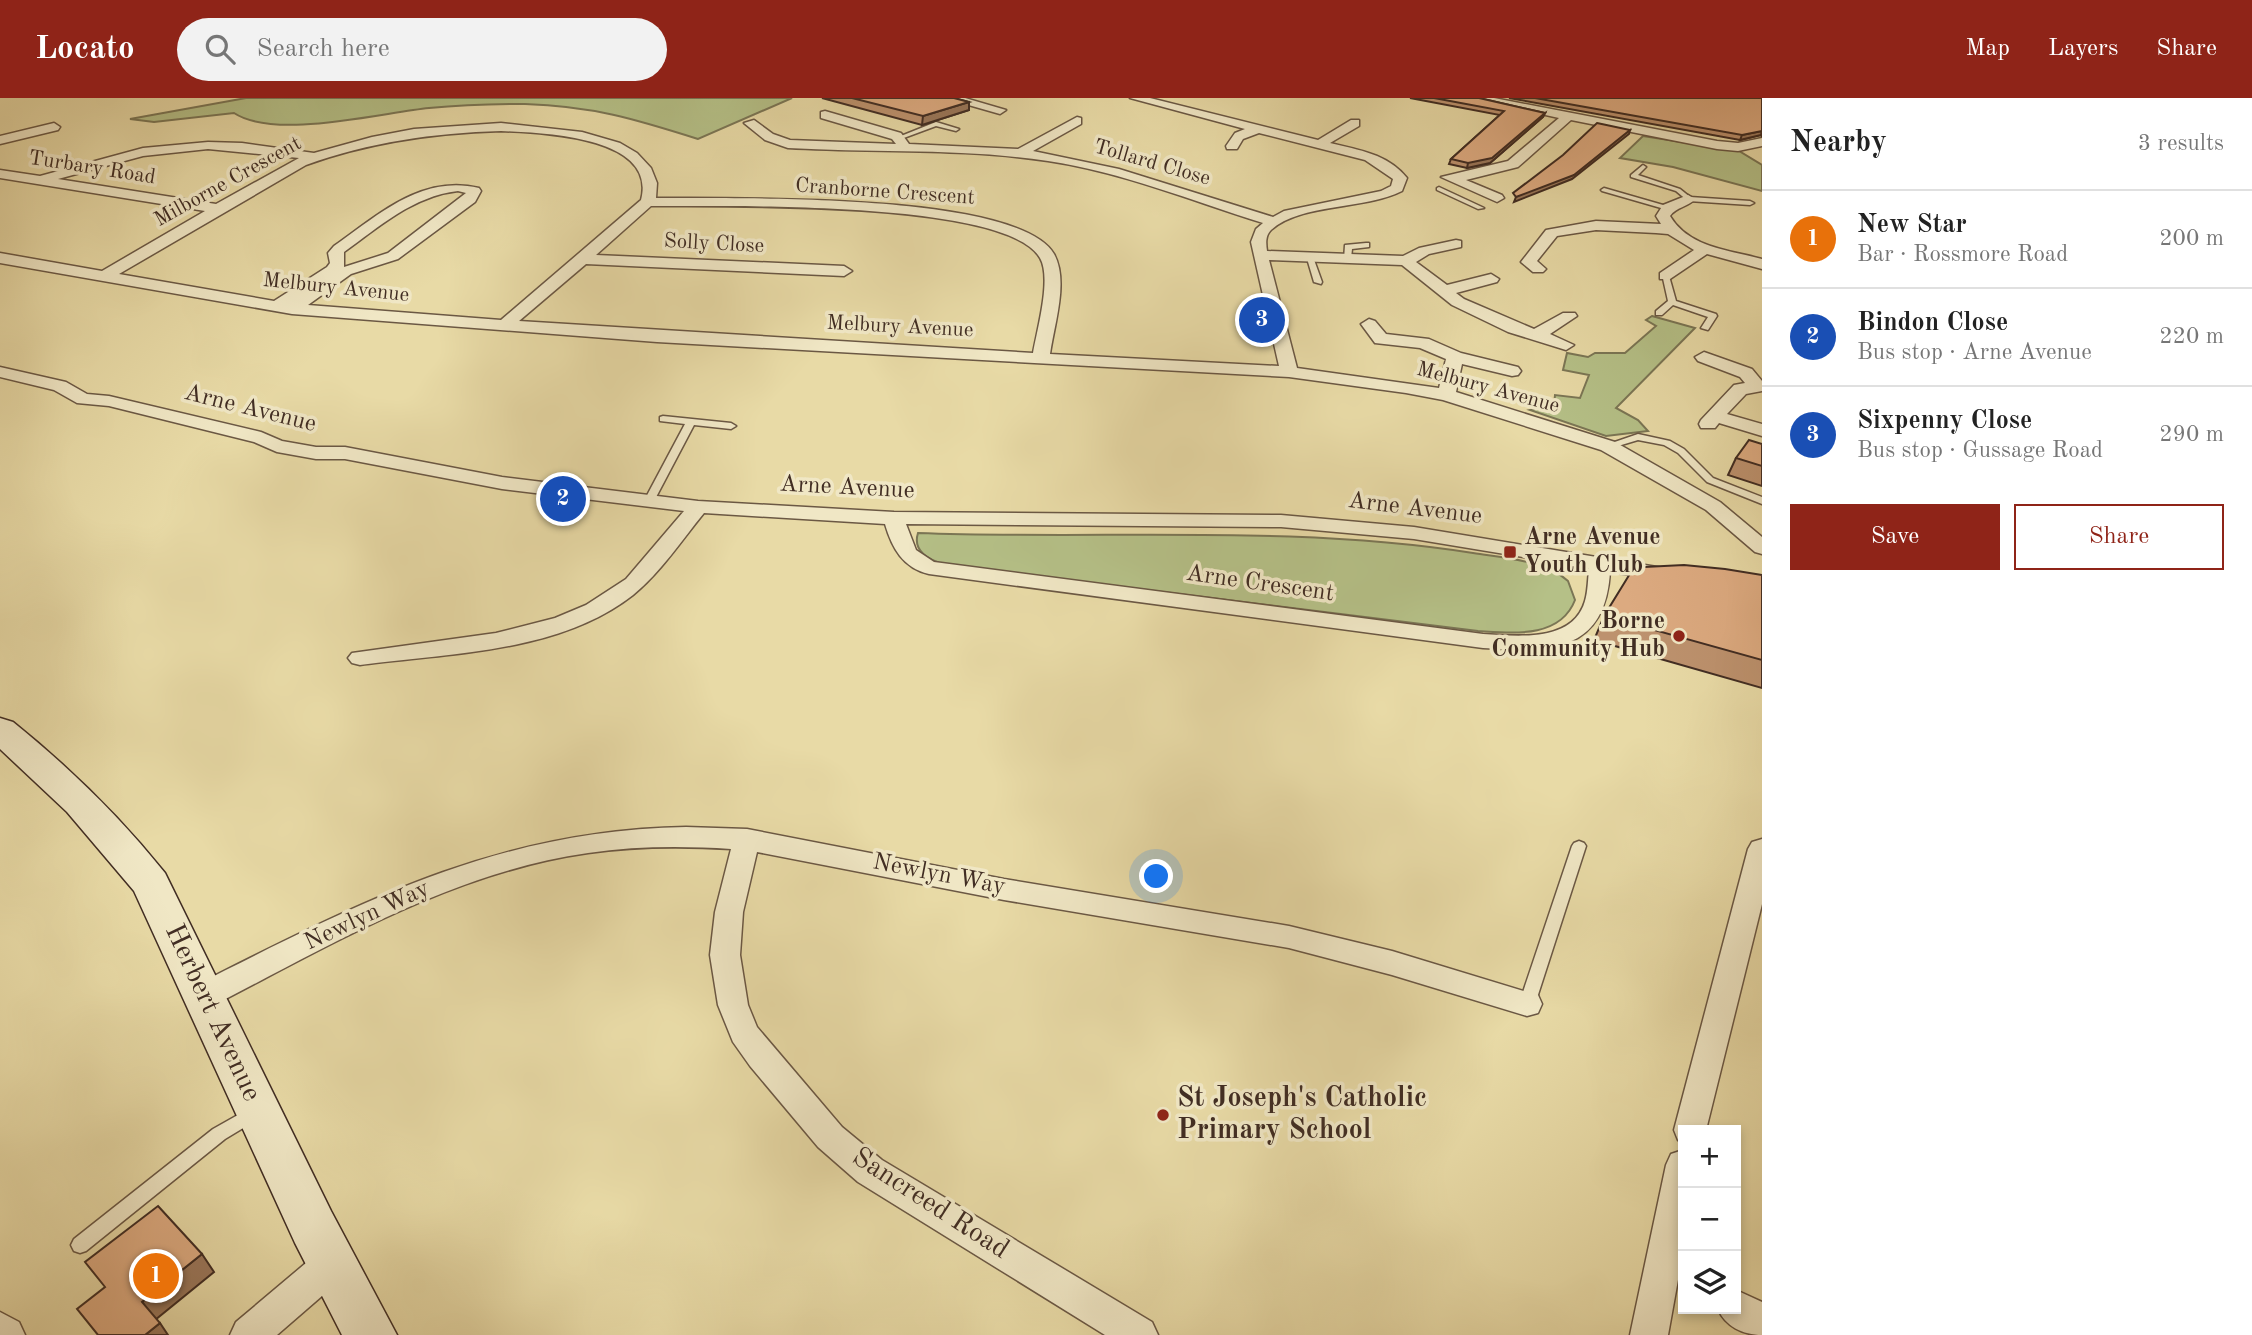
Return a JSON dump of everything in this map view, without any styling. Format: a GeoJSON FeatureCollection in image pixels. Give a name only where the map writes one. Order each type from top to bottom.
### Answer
{"type":"FeatureCollection","features":[{"type":"Feature","properties":{"kind":"street"},"geometry":{"type":"LineString","coordinates":[[950,98],[1000,110]]}},
{"type":"Feature","properties":{"kind":"street"},"geometry":{"type":"LineString","coordinates":[[1136,98],[1174,101],[1258,129],[1377,160],[1396,173],[1399,185],[1394,191],[1377,197],[1289,214],[1271,221],[1259,237],[1260,255],[1289,372]]}},
{"type":"Feature","properties":{"kind":"street"},"geometry":{"type":"LineString","coordinates":[[1476,98],[1717,145],[1738,147],[1762,142]]}},
{"type":"Feature","properties":{"kind":"street","name":"Tollard Close"},"geometry":{"type":"LineString","coordinates":[[825,115],[902,143]]}},
{"type":"Feature","properties":{"kind":"street"},"geometry":{"type":"LineString","coordinates":[[1444,181],[1513,164],[1569,116]]}},
{"type":"Feature","properties":{"kind":"street","name":"Tollard Close"},"geometry":{"type":"LineString","coordinates":[[1019,153],[1077,121]]}},
{"type":"Feature","properties":{"kind":"street"},"geometry":{"type":"LineString","coordinates":[[1320,144],[1350,121],[1370,125]]}},
{"type":"Feature","properties":{"kind":"street","name":"Tollard Close"},"geometry":{"type":"LineString","coordinates":[[750,123],[769,137],[788,144],[902,143],[1019,153],[1109,170],[1271,221]]}},
{"type":"Feature","properties":{"kind":"street"},"geometry":{"type":"LineString","coordinates":[[0,140],[54,127]]}},
{"type":"Feature","properties":{"kind":"street","name":"Milborne Crescent"},"geometry":{"type":"LineString","coordinates":[[103,276],[314,157],[362,143],[424,132],[503,128],[559,132],[605,142],[635,158],[651,178],[652,190],[648,202]]}},
{"type":"Feature","properties":{"kind":"street"},"geometry":{"type":"LineString","coordinates":[[1233,146],[1239,136],[1258,129]]}},
{"type":"Feature","properties":{"kind":"street"},"geometry":{"type":"LineString","coordinates":[[40,181],[111,157],[194,145],[263,146],[314,157]]}},
{"type":"Feature","properties":{"kind":"street","name":"Turbary Road"},"geometry":{"type":"LineString","coordinates":[[0,174],[218,209]]}},
{"type":"Feature","properties":{"kind":"street"},"geometry":{"type":"LineString","coordinates":[[1444,181],[1485,193]]}},
{"type":"Feature","properties":{"kind":"street"},"geometry":{"type":"LineString","coordinates":[[448,186],[474,191],[470,199],[393,256],[357,266],[284,308],[338,264],[336,253],[339,249],[426,192],[448,186]]}},
{"type":"Feature","properties":{"kind":"street"},"geometry":{"type":"LineString","coordinates":[[1672,230],[1664,216],[1668,208],[1688,200]]}},
{"type":"Feature","properties":{"kind":"street"},"geometry":{"type":"LineString","coordinates":[[503,327],[648,202]]}},
{"type":"Feature","properties":{"kind":"street","name":"Cranborne Crescent"},"geometry":{"type":"LineString","coordinates":[[648,202],[943,213],[1005,227],[1025,235],[1045,251],[1052,267],[1041,357]]}},
{"type":"Feature","properties":{"kind":"street"},"geometry":{"type":"LineString","coordinates":[[1538,269],[1529,262],[1531,256],[1546,245],[1551,233],[1573,226],[1606,224],[1672,230],[1705,249],[1762,264]]}},
{"type":"Feature","properties":{"kind":"street"},"geometry":{"type":"LineString","coordinates":[[1260,255],[1406,261],[1424,251],[1456,244]]}},
{"type":"Feature","properties":{"kind":"street"},"geometry":{"type":"LineString","coordinates":[[1665,276],[1705,249]]}},
{"type":"Feature","properties":{"kind":"street","name":"Melbury Avenue"},"geometry":{"type":"LineString","coordinates":[[0,258],[284,308],[503,327],[1289,372],[1446,395],[1608,446],[1713,506],[1762,548]]}},
{"type":"Feature","properties":{"kind":"street","name":"Solly Close"},"geometry":{"type":"LineString","coordinates":[[583,259],[844,271]]}},
{"type":"Feature","properties":{"kind":"street"},"geometry":{"type":"LineString","coordinates":[[1406,261],[1443,291],[1479,313],[1566,345]]}},
{"type":"Feature","properties":{"kind":"street"},"geometry":{"type":"LineString","coordinates":[[1443,291],[1491,279]]}},
{"type":"Feature","properties":{"kind":"street"},"geometry":{"type":"LineString","coordinates":[[1538,334],[1569,316]]}},
{"type":"Feature","properties":{"kind":"street"},"geometry":{"type":"LineString","coordinates":[[1369,324],[1381,339],[1423,343],[1455,358],[1512,371]]}},
{"type":"Feature","properties":{"kind":"street"},"geometry":{"type":"LineString","coordinates":[[1704,357],[1746,373],[1760,386]]}},
{"type":"Feature","properties":{"kind":"street"},"geometry":{"type":"LineString","coordinates":[[1446,395],[1455,358]]}},
{"type":"Feature","properties":{"kind":"street","name":"Arne Avenue"},"geometry":{"type":"LineString","coordinates":[[0,372],[60,386],[83,399],[109,401],[261,438],[277,446],[316,453],[345,453],[502,483],[698,507],[894,518],[1281,521],[1414,533],[1691,578]]}},
{"type":"Feature","properties":{"kind":"street"},"geometry":{"type":"LineString","coordinates":[[1760,386],[1740,389],[1712,420],[1762,430]]}},
{"type":"Feature","properties":{"kind":"street"},"geometry":{"type":"LineString","coordinates":[[360,658],[521,635],[583,615],[624,591],[639,578],[698,507]]}},
{"type":"Feature","properties":{"kind":"street","name":"Arne Crescent"},"geometry":{"type":"LineString","coordinates":[[894,518],[903,548],[917,563],[929,568],[1514,643],[1556,638],[1580,625],[1596,603],[1600,564]]}},
{"type":"Feature","properties":{"kind":"street","name":"Herbert Avenue"},"geometry":{"type":"LineString","coordinates":[[0,730],[76,796],[151,884],[257,1111],[370,1335]]}},
{"type":"Feature","properties":{"kind":"street","name":"Newlyn Way"},"geometry":{"type":"LineString","coordinates":[[205,995],[362,915],[434,884],[512,859],[588,843],[667,836],[747,839],[799,846],[971,883],[1268,932],[1392,961],[1527,1003]]}},
{"type":"Feature","properties":{"kind":"street","name":"Sancreed Road"},"geometry":{"type":"LineString","coordinates":[[747,839],[729,912],[725,955],[733,1005],[744,1033],[761,1057],[830,1137],[870,1171],[1139,1335]]}},
{"type":"Feature","properties":{"kind":"street"},"geometry":{"type":"LineString","coordinates":[[1691,1125],[1762,849]]}},
{"type":"Feature","properties":{"kind":"street"},"geometry":{"type":"LineString","coordinates":[[1649,1335],[1678,1188]]}},
{"type":"Feature","properties":{"kind":"street"},"geometry":{"type":"LineString","coordinates":[[249,1335],[332,1264]]}},
{"type":"Feature","properties":{"kind":"street"},"geometry":{"type":"LineString","coordinates":[[1741,1311],[1762,1322]]}},
{"type":"Feature","properties":{"kind":"street"},"geometry":{"type":"LineString","coordinates":[[0,1330],[6,1335]]}},
{"type":"Feature","properties":{"kind":"lane"},"geometry":{"type":"LineString","coordinates":[[902,143],[936,124],[956,129]]}},
{"type":"Feature","properties":{"kind":"lane"},"geometry":{"type":"LineString","coordinates":[[1643,167],[1633,176],[1678,190],[1688,200],[1750,203]]}},
{"type":"Feature","properties":{"kind":"lane"},"geometry":{"type":"LineString","coordinates":[[1444,181],[1460,199],[1480,208]]}},
{"type":"Feature","properties":{"kind":"lane"},"geometry":{"type":"LineString","coordinates":[[1604,190],[1668,208]]}},
{"type":"Feature","properties":{"kind":"lane"},"geometry":{"type":"LineString","coordinates":[[1460,199],[1485,193]]}},
{"type":"Feature","properties":{"kind":"lane"},"geometry":{"type":"LineString","coordinates":[[1347,258],[1348,247],[1366,245]]}},
{"type":"Feature","properties":{"kind":"lane"},"geometry":{"type":"LineString","coordinates":[[1310,257],[1318,282]]}},
{"type":"Feature","properties":{"kind":"lane"},"geometry":{"type":"LineString","coordinates":[[338,264],[357,266]]}},
{"type":"Feature","properties":{"kind":"lane"},"geometry":{"type":"LineString","coordinates":[[1665,276],[1672,302]]}},
{"type":"Feature","properties":{"kind":"lane"},"geometry":{"type":"LineString","coordinates":[[1660,313],[1672,302]]}},
{"type":"Feature","properties":{"kind":"lane"},"geometry":{"type":"LineString","coordinates":[[1672,302],[1713,316],[1705,328]]}},
{"type":"Feature","properties":{"kind":"lane"},"geometry":{"type":"LineString","coordinates":[[663,419],[731,426]]}},
{"type":"Feature","properties":{"kind":"lane"},"geometry":{"type":"LineString","coordinates":[[649,500],[691,422]]}},
{"type":"Feature","properties":{"kind":"lane"},"geometry":{"type":"LineString","coordinates":[[1608,446],[1639,437],[1667,443],[1681,451],[1710,480],[1762,501]]}},
{"type":"Feature","properties":{"kind":"lane","name":"Newlyn Way"},"geometry":{"type":"LineString","coordinates":[[1527,1003],[1578,846]]}},
{"type":"Feature","properties":{"kind":"lane"},"geometry":{"type":"LineString","coordinates":[[80,1245],[219,1134],[257,1111]]}},
{"type":"Feature","properties":{"kind":"green space"},"geometry":{"type":"Polygon","coordinates":[[[246,98],[792,98],[698,139],[613,115],[571,107],[525,104],[429,108],[301,125],[252,121],[234,113],[154,122],[130,119],[246,98]]]}},
{"type":"Feature","properties":{"kind":"green space"},"geometry":{"type":"Polygon","coordinates":[[[1643,136],[1739,151],[1762,165],[1762,191],[1673,167],[1620,158],[1643,136]]]}},
{"type":"Feature","properties":{"kind":"green space"},"geometry":{"type":"Polygon","coordinates":[[[1652,316],[1695,328],[1616,408],[1638,420],[1648,431],[1606,436],[1530,410],[1554,405],[1555,395],[1580,398],[1589,375],[1563,370],[1567,353],[1588,357],[1595,353],[1625,353],[1656,326],[1646,320],[1652,316]]]}},
{"type":"Feature","properties":{"kind":"green space"},"geometry":{"type":"Polygon","coordinates":[[[918,533],[1265,536],[1404,544],[1523,561],[1548,568],[1568,581],[1575,600],[1568,613],[1547,627],[1520,632],[1478,631],[945,565],[928,558],[920,550],[918,533]]]}},
{"type":"Feature","properties":{"kind":"building"},"geometry":{"type":"Polygon","coordinates":[[[852,98],[954,98],[969,102],[923,116],[852,98]]]}},
{"type":"Feature","properties":{"kind":"building"},"geometry":{"type":"Polygon","coordinates":[[[1434,98],[1479,98],[1545,113],[1492,158],[1468,163],[1451,159],[1504,111],[1434,98]]]}},
{"type":"Feature","properties":{"kind":"building"},"geometry":{"type":"Polygon","coordinates":[[[1535,98],[1762,98],[1762,131],[1742,135],[1535,98]]]}},
{"type":"Feature","properties":{"kind":"building"},"geometry":{"type":"Polygon","coordinates":[[[1597,123],[1630,130],[1574,175],[1516,197],[1513,193],[1563,155],[1597,123]]]}},
{"type":"Feature","properties":{"kind":"building"},"geometry":{"type":"Polygon","coordinates":[[[1749,440],[1762,444],[1762,466],[1736,458],[1749,440]]]}},
{"type":"Feature","properties":{"kind":"building","name":"Borne Community Hub"},"geometry":{"type":"Polygon","coordinates":[[[1684,565],[1762,575],[1762,660],[1604,616],[1631,572],[1644,567],[1684,565]]]}},
{"type":"Feature","properties":{"kind":"building"},"geometry":{"type":"Polygon","coordinates":[[[158,1206],[202,1254],[142,1302],[160,1323],[145,1335],[98,1335],[77,1309],[105,1287],[85,1262],[158,1206]]]}},
{"type":"Feature","properties":{"kind":"place","name":"Sixpenny Close"},"geometry":{"type":"Point","coordinates":[1262,320]}},
{"type":"Feature","properties":{"kind":"place","name":"Bindon Close"},"geometry":{"type":"Point","coordinates":[563,499]}},
{"type":"Feature","properties":{"kind":"place","name":"Arne Avenue Youth Club"},"geometry":{"type":"Point","coordinates":[1510,552]}},
{"type":"Feature","properties":{"kind":"place","name":"Borne Community Hub"},"geometry":{"type":"Point","coordinates":[1679,636]}},
{"type":"Feature","properties":{"kind":"place","name":"St Joseph's Catholic Primary School"},"geometry":{"type":"Point","coordinates":[1163,1115]}},
{"type":"Feature","properties":{"kind":"place","name":"New Star"},"geometry":{"type":"Point","coordinates":[156,1276]}}]}
